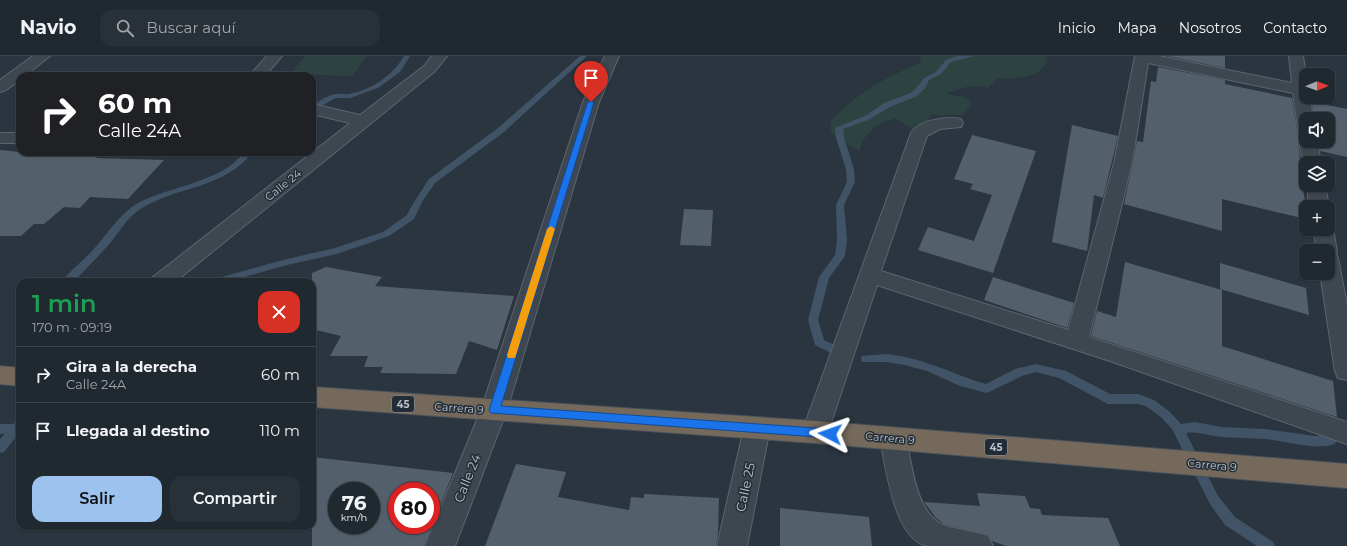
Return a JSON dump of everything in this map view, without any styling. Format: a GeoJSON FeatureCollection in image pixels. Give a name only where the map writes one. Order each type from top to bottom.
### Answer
{"type":"FeatureCollection","features":[{"type":"Feature","properties":{"kind":"highway"},"geometry":{"type":"LineString","coordinates":[[0,375],[16,377]]}},
{"type":"Feature","properties":{"kind":"highway","name":"Carrera 9"},"geometry":{"type":"LineString","coordinates":[[316,398],[815,432],[1347,476]]}},
{"type":"Feature","properties":{"kind":"street"},"geometry":{"type":"LineString","coordinates":[[20,72],[43,56]]}},
{"type":"Feature","properties":{"kind":"street"},"geometry":{"type":"LineString","coordinates":[[260,72],[275,56]]}},
{"type":"Feature","properties":{"kind":"street","name":"Calle 24"},"geometry":{"type":"LineString","coordinates":[[166,278],[429,69],[440,56]]}},
{"type":"Feature","properties":{"kind":"street","name":"Calle 24"},"geometry":{"type":"LineString","coordinates":[[440,546],[494,410],[591,102],[612,56]]}},
{"type":"Feature","properties":{"kind":"street"},"geometry":{"type":"LineString","coordinates":[[1076,342],[1123,163],[1142,57],[1299,89],[1296,56]]}},
{"type":"Feature","properties":{"kind":"street"},"geometry":{"type":"LineString","coordinates":[[0,86],[16,75]]}},
{"type":"Feature","properties":{"kind":"street"},"geometry":{"type":"LineString","coordinates":[[316,110],[363,121]]}},
{"type":"Feature","properties":{"kind":"street"},"geometry":{"type":"LineString","coordinates":[[815,432],[919,133],[937,124],[955,123]]}},
{"type":"Feature","properties":{"kind":"street"},"geometry":{"type":"LineString","coordinates":[[0,138],[16,138]]}},
{"type":"Feature","properties":{"kind":"street"},"geometry":{"type":"LineString","coordinates":[[869,275],[1076,342],[1347,433]]}},
{"type":"Feature","properties":{"kind":"street"},"geometry":{"type":"LineString","coordinates":[[1332,280],[1347,371]]}},
{"type":"Feature","properties":{"kind":"street","name":"Calle 25"},"geometry":{"type":"LineString","coordinates":[[732,546],[757,428]]}},
{"type":"Feature","properties":{"kind":"street"},"geometry":{"type":"LineString","coordinates":[[893,439],[911,512],[920,526],[939,537],[978,546]]}},
{"type":"Feature","properties":{"kind":"green space"},"geometry":{"type":"Polygon","coordinates":[[[305,56],[367,56],[352,76],[316,75],[316,72],[292,72],[305,56]]]}},
{"type":"Feature","properties":{"kind":"green space"},"geometry":{"type":"Polygon","coordinates":[[[920,56],[1048,57],[1041,70],[1035,74],[1021,78],[998,78],[988,88],[972,86],[946,94],[966,97],[972,104],[963,115],[931,115],[924,127],[913,129],[895,118],[875,126],[863,140],[859,151],[831,133],[831,121],[841,111],[862,94],[884,80],[921,62],[920,56]]]}},
{"type":"Feature","properties":{"kind":"building"},"geometry":{"type":"Polygon","coordinates":[[[1167,56],[1225,56],[1225,68],[1167,56]]]}},
{"type":"Feature","properties":{"kind":"building"},"geometry":{"type":"Polygon","coordinates":[[[1158,67],[1225,80],[1225,84],[1292,98],[1297,129],[1299,132],[1299,192],[1303,192],[1305,200],[1299,200],[1299,217],[1222,199],[1222,231],[1124,204],[1137,141],[1143,142],[1151,81],[1156,82],[1158,67]]]}},
{"type":"Feature","properties":{"kind":"building"},"geometry":{"type":"Polygon","coordinates":[[[1312,104],[1322,104],[1347,109],[1347,157],[1320,151],[1320,148],[1335,148],[1335,112],[1313,112],[1312,104]]]}},
{"type":"Feature","properties":{"kind":"building"},"geometry":{"type":"Polygon","coordinates":[[[1072,125],[1118,136],[1103,198],[1094,195],[1087,251],[1052,242],[1072,125]]]}},
{"type":"Feature","properties":{"kind":"building"},"geometry":{"type":"Polygon","coordinates":[[[972,135],[1036,151],[993,273],[918,250],[928,227],[974,241],[992,195],[970,189],[973,184],[954,179],[972,135]]]}},
{"type":"Feature","properties":{"kind":"building"},"geometry":{"type":"Polygon","coordinates":[[[0,150],[16,152],[16,156],[98,156],[96,158],[164,160],[128,199],[90,197],[80,208],[64,207],[44,224],[34,224],[21,236],[0,236],[0,150]]]}},
{"type":"Feature","properties":{"kind":"building"},"geometry":{"type":"Polygon","coordinates":[[[684,209],[713,210],[711,246],[680,245],[684,209]]]}},
{"type":"Feature","properties":{"kind":"building"},"geometry":{"type":"Polygon","coordinates":[[[1125,262],[1222,290],[1222,346],[1333,381],[1337,417],[1091,336],[1097,311],[1116,317],[1125,262]]]}},
{"type":"Feature","properties":{"kind":"building"},"geometry":{"type":"Polygon","coordinates":[[[1220,263],[1306,288],[1309,315],[1220,289],[1220,263]]]}},
{"type":"Feature","properties":{"kind":"building"},"geometry":{"type":"Polygon","coordinates":[[[326,267],[382,277],[375,286],[514,296],[497,350],[469,341],[456,374],[380,373],[383,367],[364,367],[368,356],[330,356],[341,336],[316,330],[316,278],[312,278],[312,273],[326,267]]]}},
{"type":"Feature","properties":{"kind":"building"},"geometry":{"type":"Polygon","coordinates":[[[993,277],[1074,303],[1067,328],[984,300],[993,277]]]}},
{"type":"Feature","properties":{"kind":"building"},"geometry":{"type":"Polygon","coordinates":[[[316,457],[453,473],[440,506],[440,482],[388,482],[388,534],[429,534],[424,546],[312,546],[312,530],[316,530],[316,457]]]}},
{"type":"Feature","properties":{"kind":"building"},"geometry":{"type":"Polygon","coordinates":[[[516,464],[566,472],[558,497],[629,510],[631,497],[644,498],[644,494],[719,498],[718,534],[716,546],[485,546],[516,464]]]}},
{"type":"Feature","properties":{"kind":"building"},"geometry":{"type":"Polygon","coordinates":[[[977,493],[1025,496],[1030,508],[1040,509],[1042,515],[1108,518],[1120,546],[1006,546],[992,541],[988,535],[944,524],[936,518],[924,502],[980,506],[977,493]]]}},
{"type":"Feature","properties":{"kind":"building"},"geometry":{"type":"Polygon","coordinates":[[[780,508],[869,517],[872,546],[780,546],[780,508]]]}},
{"type":"Feature","properties":{"kind":"waterway"},"geometry":{"type":"LineString","coordinates":[[316,106],[324,101],[337,96],[350,96],[375,87],[391,76],[403,63],[407,56]]}},
{"type":"Feature","properties":{"kind":"waterway"},"geometry":{"type":"LineString","coordinates":[[229,278],[287,262],[337,251],[386,234],[411,217],[418,202],[432,181],[501,130],[584,56]]}},
{"type":"Feature","properties":{"kind":"waterway"},"geometry":{"type":"LineString","coordinates":[[835,350],[819,342],[813,320],[824,277],[840,256],[842,240],[840,205],[851,182],[850,169],[840,138],[839,128],[866,118],[893,102],[914,95],[926,79],[939,73],[949,61],[956,58],[971,56]]}},
{"type":"Feature","properties":{"kind":"waterway"},"geometry":{"type":"LineString","coordinates":[[71,278],[107,241],[126,216],[136,208],[167,193],[221,175],[236,166],[246,156]]}},
{"type":"Feature","properties":{"kind":"waterway"},"geometry":{"type":"LineString","coordinates":[[866,359],[886,358],[905,361],[930,368],[964,383],[987,389],[1019,372],[1036,368],[1062,374],[1108,399],[1138,399],[1150,403],[1166,415],[1176,426],[1214,500],[1230,521],[1268,546]]}},
{"type":"Feature","properties":{"kind":"waterway"},"geometry":{"type":"LineString","coordinates":[[1178,429],[1195,427],[1221,432],[1265,434],[1315,441],[1331,440]]}},
{"type":"Feature","properties":{"kind":"waterway"},"geometry":{"type":"LineString","coordinates":[[0,429],[15,429]]}},
{"type":"Feature","properties":{"kind":"waterway"},"geometry":{"type":"LineString","coordinates":[[0,448],[16,429]]}},
{"type":"Feature","properties":{"kind":"slow traffic"},"geometry":{"type":"LineString","coordinates":[[512,355],[551,229]]}},
{"type":"Feature","properties":{"kind":"route"},"geometry":{"type":"LineString","coordinates":[[591,102],[494,410],[830,434]]}}]}
